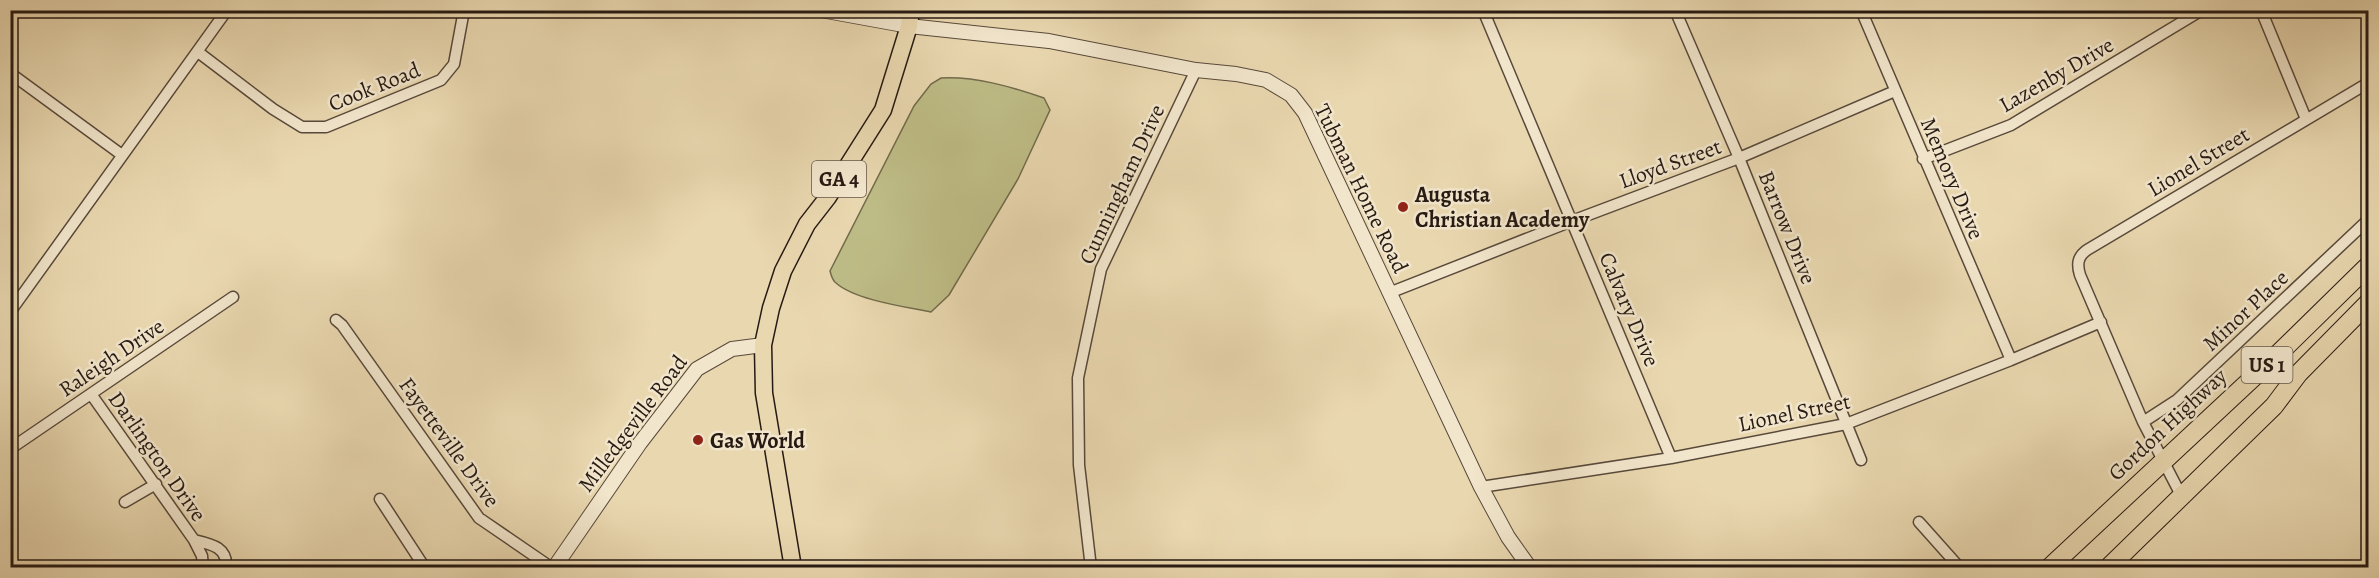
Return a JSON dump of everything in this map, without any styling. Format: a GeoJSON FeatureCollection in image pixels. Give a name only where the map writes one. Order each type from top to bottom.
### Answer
{"type":"FeatureCollection","features":[{"type":"Feature","properties":{"kind":"highway","name":"Gordon Highway"},"geometry":{"type":"LineString","coordinates":[[2049,567],[2368,266]]}},
{"type":"Feature","properties":{"kind":"highway","name":"US 1"},"geometry":{"type":"LineString","coordinates":[[2108,567],[2274,406],[2298,374],[2368,303]]}},
{"type":"Feature","properties":{"kind":"highway"},"geometry":{"type":"LineString","coordinates":[[2274,406],[2368,315]]}},
{"type":"Feature","properties":{"kind":"main road","name":"GA 4"},"geometry":{"type":"LineString","coordinates":[[793,567],[764,393],[763,345],[771,308],[783,271],[807,224],[828,196],[883,110],[910,18]]}},
{"type":"Feature","properties":{"kind":"street"},"geometry":{"type":"LineString","coordinates":[[10,312],[227,10]]}},
{"type":"Feature","properties":{"kind":"street","name":"Cook Road"},"geometry":{"type":"LineString","coordinates":[[198,52],[273,109],[302,127],[326,127],[441,80],[454,64],[464,10]]}},
{"type":"Feature","properties":{"kind":"street","name":"Tubman Home Road"},"geometry":{"type":"LineString","coordinates":[[821,10],[910,18],[1050,41],[1196,70],[1236,74],[1266,80],[1291,95],[1305,114],[1481,487],[1508,537],[1530,567]]}},
{"type":"Feature","properties":{"kind":"street","name":"Calvary Drive"},"geometry":{"type":"LineString","coordinates":[[1483,10],[1671,458]]}},
{"type":"Feature","properties":{"kind":"street","name":"Barrow Drive"},"geometry":{"type":"LineString","coordinates":[[1675,10],[1739,158],[1861,460]]}},
{"type":"Feature","properties":{"kind":"street","name":"Memory Drive"},"geometry":{"type":"LineString","coordinates":[[1861,10],[2011,360]]}},
{"type":"Feature","properties":{"kind":"street","name":"Lazenby Drive"},"geometry":{"type":"LineString","coordinates":[[1923,159],[2011,125],[2202,10]]}},
{"type":"Feature","properties":{"kind":"street"},"geometry":{"type":"LineString","coordinates":[[2261,10],[2306,119]]}},
{"type":"Feature","properties":{"kind":"street","name":"Cunningham Drive"},"geometry":{"type":"LineString","coordinates":[[1091,567],[1079,465],[1078,378],[1096,291],[1101,269],[1196,70]]}},
{"type":"Feature","properties":{"kind":"street"},"geometry":{"type":"LineString","coordinates":[[10,74],[122,155]]}},
{"type":"Feature","properties":{"kind":"street","name":"Lionel Street"},"geometry":{"type":"LineString","coordinates":[[2182,497],[2143,422],[2079,269],[2078,261],[2083,253],[2368,83]]}},
{"type":"Feature","properties":{"kind":"street","name":"Lloyd Street"},"geometry":{"type":"LineString","coordinates":[[1389,293],[1572,220],[1739,158],[1895,91]]}},
{"type":"Feature","properties":{"kind":"street","name":"Minor Place"},"geometry":{"type":"LineString","coordinates":[[2143,422],[2177,400],[2368,220]]}},
{"type":"Feature","properties":{"kind":"street","name":"Raleigh Drive"},"geometry":{"type":"LineString","coordinates":[[10,449],[233,297]]}},
{"type":"Feature","properties":{"kind":"street","name":"Fayetteville Drive"},"geometry":{"type":"LineString","coordinates":[[336,320],[342,325],[478,518],[553,567]]}},
{"type":"Feature","properties":{"kind":"street","name":"Lionel Street"},"geometry":{"type":"LineString","coordinates":[[1481,487],[1671,458],[1846,424],[2011,360],[2101,322]]}},
{"type":"Feature","properties":{"kind":"street","name":"Milledgeville Road"},"geometry":{"type":"LineString","coordinates":[[553,567],[640,443],[697,369],[732,349],[763,345]]}},
{"type":"Feature","properties":{"kind":"street","name":"Darlington Drive"},"geometry":{"type":"LineString","coordinates":[[91,394],[194,540],[202,556],[203,567]]}},
{"type":"Feature","properties":{"kind":"street"},"geometry":{"type":"LineString","coordinates":[[125,502],[156,484]]}},
{"type":"Feature","properties":{"kind":"street"},"geometry":{"type":"LineString","coordinates":[[380,498],[425,567]]}},
{"type":"Feature","properties":{"kind":"street"},"geometry":{"type":"LineString","coordinates":[[1919,522],[1960,567]]}},
{"type":"Feature","properties":{"kind":"street","name":"Darlington Drive"},"geometry":{"type":"LineString","coordinates":[[194,540],[209,543],[222,551],[226,567]]}},
{"type":"Feature","properties":{"kind":"shaded area"},"geometry":{"type":"Polygon","coordinates":[[[941,78],[993,83],[1019,90],[1044,98],[1050,110],[1018,179],[949,295],[931,312],[855,294],[835,282],[830,271],[914,106],[931,84],[941,78]]]}},
{"type":"Feature","properties":{"kind":"place","name":"Augusta Christian Academy"},"geometry":{"type":"Point","coordinates":[1403,207]}},
{"type":"Feature","properties":{"kind":"place","name":"Gas World"},"geometry":{"type":"Point","coordinates":[698,440]}}]}
